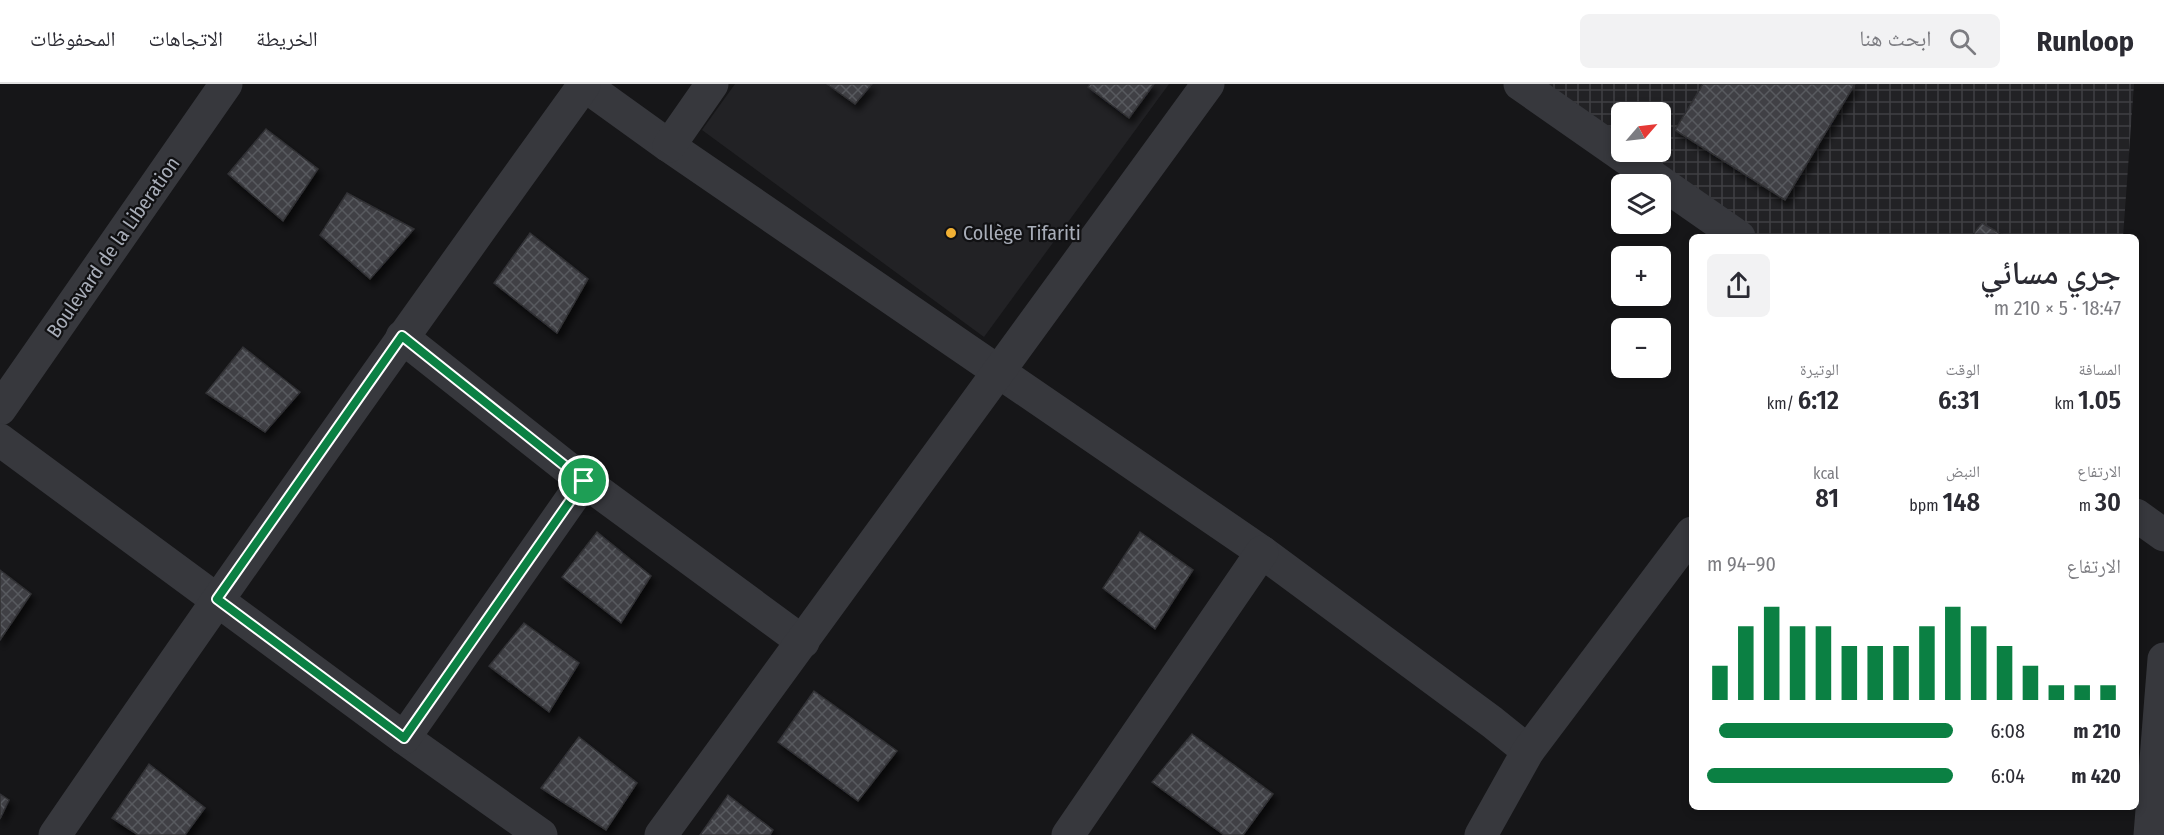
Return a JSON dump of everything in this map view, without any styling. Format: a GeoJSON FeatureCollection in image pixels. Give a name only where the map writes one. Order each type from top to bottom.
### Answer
{"type":"FeatureCollection","features":[{"type":"Feature","properties":{"kind":"street","name":"Boulevard de la Liberation"},"geometry":{"type":"LineString","coordinates":[[0,409],[226,84]]}},
{"type":"Feature","properties":{"kind":"street"},"geometry":{"type":"LineString","coordinates":[[55,835],[217,599],[583,84],[669,146],[1262,552],[1528,751]]}},
{"type":"Feature","properties":{"kind":"street"},"geometry":{"type":"LineString","coordinates":[[669,146],[712,84]]}},
{"type":"Feature","properties":{"kind":"street"},"geometry":{"type":"LineString","coordinates":[[661,835],[1208,84]]}},
{"type":"Feature","properties":{"kind":"street"},"geometry":{"type":"LineString","coordinates":[[1520,84],[1735,234]]}},
{"type":"Feature","properties":{"kind":"street"},"geometry":{"type":"LineString","coordinates":[[402,336],[584,481],[802,642]]}},
{"type":"Feature","properties":{"kind":"street"},"geometry":{"type":"LineString","coordinates":[[0,440],[404,738],[541,835]]}},
{"type":"Feature","properties":{"kind":"street"},"geometry":{"type":"LineString","coordinates":[[404,738],[584,481]]}},
{"type":"Feature","properties":{"kind":"street"},"geometry":{"type":"LineString","coordinates":[[2139,517],[2164,535]]}},
{"type":"Feature","properties":{"kind":"street"},"geometry":{"type":"LineString","coordinates":[[1480,835],[1528,751],[1689,536]]}},
{"type":"Feature","properties":{"kind":"street"},"geometry":{"type":"LineString","coordinates":[[1068,835],[1262,552]]}},
{"type":"Feature","properties":{"kind":"street"},"geometry":{"type":"LineString","coordinates":[[2150,835],[2164,659]]}},
{"type":"Feature","properties":{"kind":"shaded area","name":"Collège Tifariti"},"geometry":{"type":"Polygon","coordinates":[[[735,84],[1169,84],[984,337],[702,130],[735,84]]]}},
{"type":"Feature","properties":{"kind":"shaded area"},"geometry":{"type":"Polygon","coordinates":[[[1511,84],[2134,84],[2123,234],[1720,234],[1671,199],[1671,174],[1636,174],[1620,162],[1671,162],[1671,102],[1611,102],[1611,156],[1511,84]]]}},
{"type":"Feature","properties":{"kind":"building"},"geometry":{"type":"Polygon","coordinates":[[[827,84],[872,84],[855,104],[827,84]]]}},
{"type":"Feature","properties":{"kind":"building"},"geometry":{"type":"Polygon","coordinates":[[[1090,84],[1154,84],[1129,118],[1088,87],[1090,84]]]}},
{"type":"Feature","properties":{"kind":"building"},"geometry":{"type":"Polygon","coordinates":[[[1703,84],[1855,84],[1785,200],[1675,130],[1703,84]]]}},
{"type":"Feature","properties":{"kind":"building"},"geometry":{"type":"Polygon","coordinates":[[[266,129],[318,169],[283,221],[228,174],[266,129]]]}},
{"type":"Feature","properties":{"kind":"building"},"geometry":{"type":"Polygon","coordinates":[[[347,193],[414,229],[370,279],[320,235],[347,193]]]}},
{"type":"Feature","properties":{"kind":"building"},"geometry":{"type":"Polygon","coordinates":[[[1982,223],[2001,234],[1973,234],[1982,223]]]}},
{"type":"Feature","properties":{"kind":"building"},"geometry":{"type":"Polygon","coordinates":[[[530,233],[588,279],[557,333],[494,283],[530,233]]]}},
{"type":"Feature","properties":{"kind":"building"},"geometry":{"type":"Polygon","coordinates":[[[243,347],[300,392],[265,432],[206,393],[243,347]]]}},
{"type":"Feature","properties":{"kind":"building"},"geometry":{"type":"Polygon","coordinates":[[[597,532],[651,576],[621,623],[562,577],[597,532]]]}},
{"type":"Feature","properties":{"kind":"building"},"geometry":{"type":"Polygon","coordinates":[[[1140,532],[1193,570],[1155,629],[1103,588],[1140,532]]]}},
{"type":"Feature","properties":{"kind":"building"},"geometry":{"type":"Polygon","coordinates":[[[0,570],[31,594],[0,640],[0,570]]]}},
{"type":"Feature","properties":{"kind":"building"},"geometry":{"type":"Polygon","coordinates":[[[524,623],[579,663],[549,712],[489,666],[524,623]]]}},
{"type":"Feature","properties":{"kind":"building"},"geometry":{"type":"Polygon","coordinates":[[[814,691],[897,751],[858,801],[778,742],[814,691]]]}},
{"type":"Feature","properties":{"kind":"building"},"geometry":{"type":"Polygon","coordinates":[[[1192,734],[1273,794],[1243,835],[1224,835],[1152,782],[1192,734]]]}},
{"type":"Feature","properties":{"kind":"building"},"geometry":{"type":"Polygon","coordinates":[[[579,737],[637,783],[606,830],[541,788],[579,737]]]}},
{"type":"Feature","properties":{"kind":"building"},"geometry":{"type":"Polygon","coordinates":[[[149,764],[205,808],[185,835],[138,835],[112,818],[149,764]]]}},
{"type":"Feature","properties":{"kind":"building"},"geometry":{"type":"Polygon","coordinates":[[[0,794],[9,800],[0,819],[0,794]]]}},
{"type":"Feature","properties":{"kind":"building"},"geometry":{"type":"Polygon","coordinates":[[[728,795],[773,830],[770,835],[700,835],[728,795]]]}},
{"type":"Feature","properties":{"kind":"place","name":"Collège Tifariti"},"geometry":{"type":"Point","coordinates":[951,233]}},
{"type":"Feature","properties":{"kind":"route"},"geometry":{"type":"LineString","coordinates":[[402,336],[584,481],[404,738],[217,599],[402,336]]}}]}
